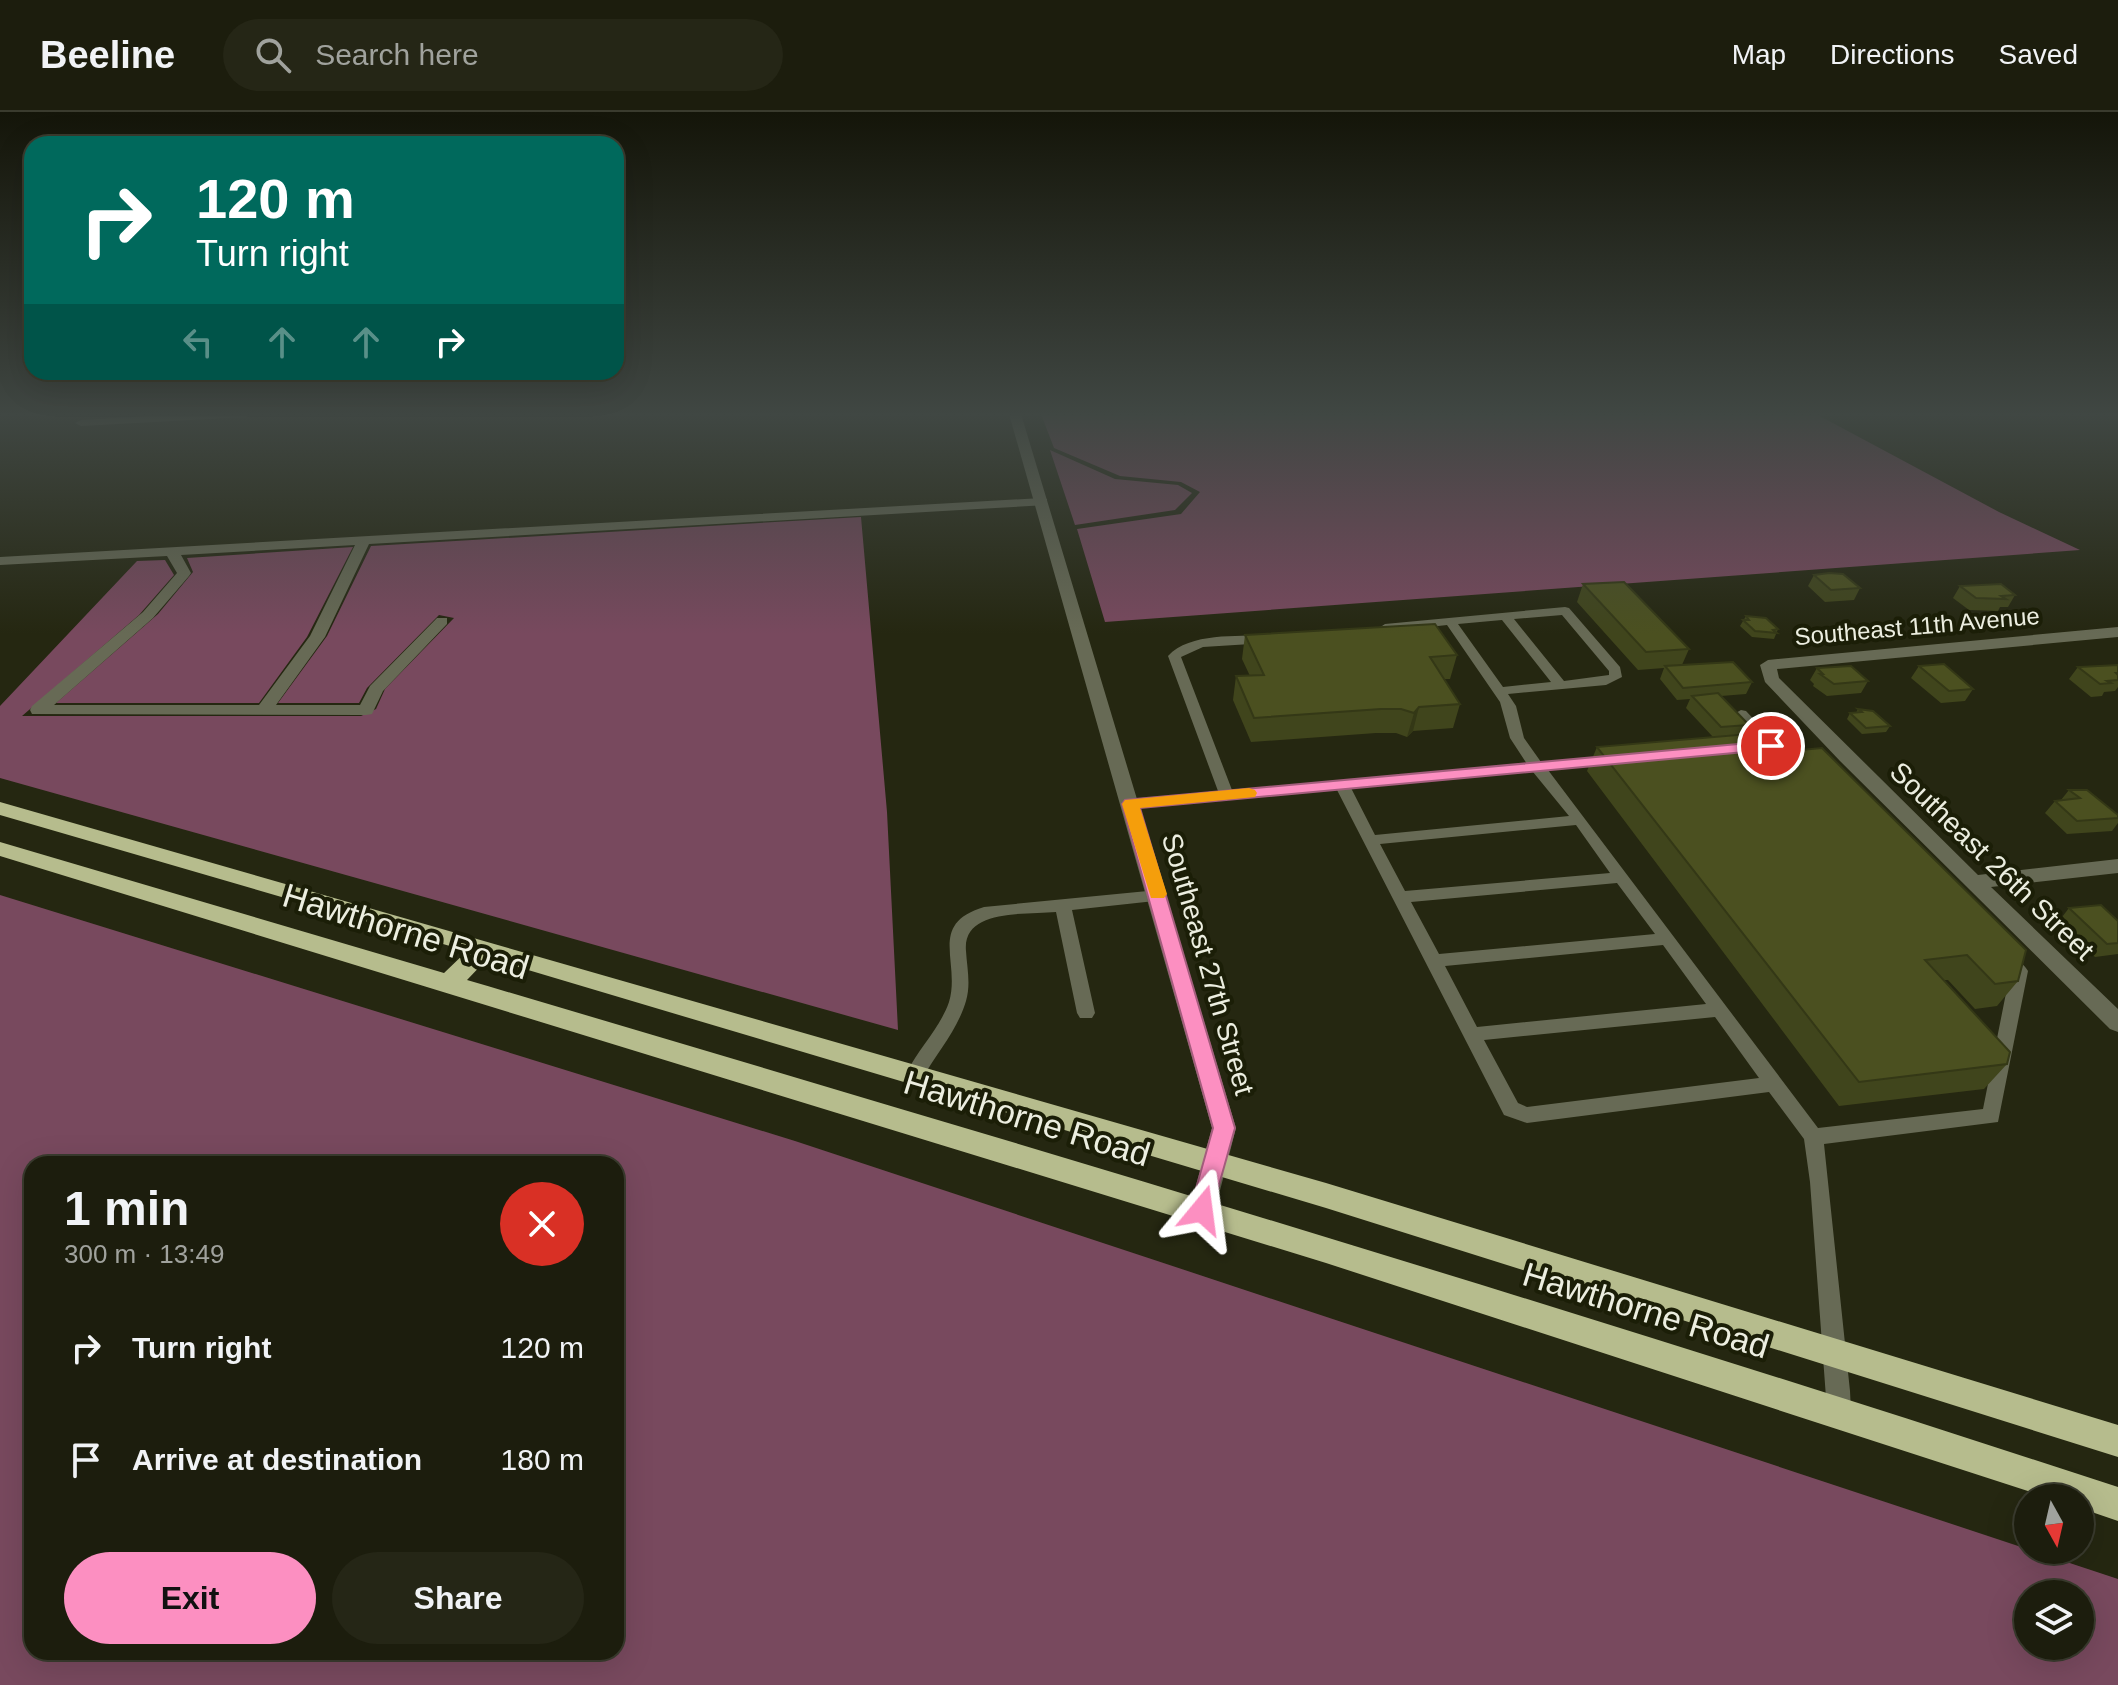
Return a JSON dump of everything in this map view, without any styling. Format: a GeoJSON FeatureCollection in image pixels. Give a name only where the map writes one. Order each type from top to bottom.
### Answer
{"type":"FeatureCollection","features":[{"type":"Feature","properties":{"kind":"highway","name":"Hawthorne Road"},"geometry":{"type":"LineString","coordinates":[[0,808],[1216,1160],[2118,1441]]}},
{"type":"Feature","properties":{"kind":"highway","name":"Hawthorne Road"},"geometry":{"type":"LineString","coordinates":[[0,849],[1202,1210],[1839,1411],[2118,1504]]}},
{"type":"Feature","properties":{"kind":"highway"},"geometry":{"type":"LineString","coordinates":[[448,984],[484,948]]}},
{"type":"Feature","properties":{"kind":"street","name":"Southeast 27th Street"},"geometry":{"type":"LineString","coordinates":[[1038,487],[1224,1128],[1202,1210]]}},
{"type":"Feature","properties":{"kind":"street"},"geometry":{"type":"LineString","coordinates":[[0,561],[1042,502]]}},
{"type":"Feature","properties":{"kind":"street"},"geometry":{"type":"LineString","coordinates":[[264,710],[317,637],[364,541]]}},
{"type":"Feature","properties":{"kind":"street"},"geometry":{"type":"LineString","coordinates":[[172,552],[184,573],[148,615],[38,710],[366,710],[376,689],[442,621]]}},
{"type":"Feature","properties":{"kind":"street","name":"Southeast 11th Avenue"},"geometry":{"type":"LineString","coordinates":[[1828,739],[1771,679],[1768,665],[2118,632]]}},
{"type":"Feature","properties":{"kind":"street","name":"Southeast 26th Street"},"geometry":{"type":"LineString","coordinates":[[1828,739],[2118,1023]]}},
{"type":"Feature","properties":{"kind":"street"},"geometry":{"type":"LineString","coordinates":[[1974,882],[2118,866]]}},
{"type":"Feature","properties":{"kind":"lane"},"geometry":{"type":"LineString","coordinates":[[1365,630],[1565,611],[1615,670],[1616,677],[1606,681],[1500,691]]}},
{"type":"Feature","properties":{"kind":"lane"},"geometry":{"type":"LineString","coordinates":[[1505,616],[1560,685]]}},
{"type":"Feature","properties":{"kind":"lane"},"geometry":{"type":"LineString","coordinates":[[1450,621],[1514,714],[1515,735],[1813,1137],[1820,1172],[1825,1258],[1837,1351],[1839,1411]]}},
{"type":"Feature","properties":{"kind":"lane"},"geometry":{"type":"LineString","coordinates":[[1227,796],[1174,656],[1179,649],[1191,645],[1286,637]]}},
{"type":"Feature","properties":{"kind":"lane"},"geometry":{"type":"LineString","coordinates":[[1741,714],[1788,764],[1813,762]]}},
{"type":"Feature","properties":{"kind":"lane"},"geometry":{"type":"LineString","coordinates":[[1726,750],[1771,746]]}},
{"type":"Feature","properties":{"kind":"lane"},"geometry":{"type":"LineString","coordinates":[[1130,804],[1624,759]]}},
{"type":"Feature","properties":{"kind":"lane"},"geometry":{"type":"LineString","coordinates":[[1342,785],[1511,1109],[1527,1115],[1773,1084]]}},
{"type":"Feature","properties":{"kind":"lane"},"geometry":{"type":"LineString","coordinates":[[1371,840],[1579,820]]}},
{"type":"Feature","properties":{"kind":"lane"},"geometry":{"type":"LineString","coordinates":[[1400,897],[1620,877]]}},
{"type":"Feature","properties":{"kind":"lane"},"geometry":{"type":"LineString","coordinates":[[916,1072],[958,1000],[961,984],[957,939],[960,927],[968,918],[984,913],[1158,896]]}},
{"type":"Feature","properties":{"kind":"lane"},"geometry":{"type":"LineString","coordinates":[[1063,906],[1086,1013]]}},
{"type":"Feature","properties":{"kind":"lane"},"geometry":{"type":"LineString","coordinates":[[1433,961],[1665,939]]}},
{"type":"Feature","properties":{"kind":"lane"},"geometry":{"type":"LineString","coordinates":[[1813,1137],[1991,1116],[2019,971],[1997,949]]}},
{"type":"Feature","properties":{"kind":"lane"},"geometry":{"type":"LineString","coordinates":[[1472,1034],[1717,1010]]}},
{"type":"Feature","properties":{"kind":"shaded area"},"geometry":{"type":"Polygon","coordinates":[[[1062,487],[1182,487],[1192,493],[1175,510],[1075,525],[1062,487]]]}},
{"type":"Feature","properties":{"kind":"shaded area"},"geometry":{"type":"Polygon","coordinates":[[[1191,487],[1953,487],[2080,550],[1105,622],[1077,529],[1181,514],[1200,492],[1191,487]]]}},
{"type":"Feature","properties":{"kind":"shaded area"},"geometry":{"type":"Polygon","coordinates":[[[861,517],[887,812],[898,1030],[0,778],[0,706],[137,561],[165,560],[174,575],[139,615],[22,716],[361,716],[376,709],[385,689],[454,618],[439,615],[367,688],[359,703],[278,703],[327,636],[371,546],[861,517]]]}},
{"type":"Feature","properties":{"kind":"shaded area"},"geometry":{"type":"Polygon","coordinates":[[[353,547],[307,637],[259,703],[56,703],[158,614],[193,572],[187,558],[353,547]]]}},
{"type":"Feature","properties":{"kind":"shaded area"},"geometry":{"type":"Polygon","coordinates":[[[0,895],[795,1141],[2014,1545],[2014,1564],[2073,1564],[2118,1579],[2118,1685],[0,1685],[0,895]]]}},
{"type":"Feature","properties":{"kind":"building"},"geometry":{"type":"Polygon","coordinates":[[[1843,574],[1860,588],[1831,590],[1814,575],[1843,574]]]}},
{"type":"Feature","properties":{"kind":"building"},"geometry":{"type":"Polygon","coordinates":[[[1624,582],[1689,649],[1646,652],[1583,584],[1624,582]]]}},
{"type":"Feature","properties":{"kind":"building"},"geometry":{"type":"Polygon","coordinates":[[[2001,584],[2015,595],[2001,596],[2006,599],[1976,598],[1960,586],[2001,584]]]}},
{"type":"Feature","properties":{"kind":"building"},"geometry":{"type":"Polygon","coordinates":[[[1746,616],[1766,618],[1778,629],[1773,630],[1777,633],[1755,631],[1743,620],[1749,620],[1746,616]]]}},
{"type":"Feature","properties":{"kind":"building"},"geometry":{"type":"Polygon","coordinates":[[[1435,624],[1457,655],[1430,657],[1460,704],[1419,707],[1414,713],[1401,709],[1381,709],[1254,718],[1236,676],[1264,675],[1245,635],[1435,624]]]}},
{"type":"Feature","properties":{"kind":"building"},"geometry":{"type":"Polygon","coordinates":[[[1733,662],[1752,682],[1683,688],[1665,666],[1733,662]]]}},
{"type":"Feature","properties":{"kind":"building"},"geometry":{"type":"Polygon","coordinates":[[[1944,664],[1973,689],[1949,691],[1919,666],[1944,664]]]}},
{"type":"Feature","properties":{"kind":"building"},"geometry":{"type":"Polygon","coordinates":[[[2118,665],[2118,680],[2100,684],[2078,667],[2118,665]]]}},
{"type":"Feature","properties":{"kind":"building"},"geometry":{"type":"Polygon","coordinates":[[[1851,666],[1868,681],[1834,684],[1817,668],[1851,666]]]}},
{"type":"Feature","properties":{"kind":"building"},"geometry":{"type":"Polygon","coordinates":[[[1718,693],[1749,725],[1721,727],[1692,696],[1718,693]]]}},
{"type":"Feature","properties":{"kind":"building"},"geometry":{"type":"Polygon","coordinates":[[[1858,709],[1873,711],[1890,726],[1866,728],[1850,713],[1862,712],[1858,709]]]}},
{"type":"Feature","properties":{"kind":"building"},"geometry":{"type":"Polygon","coordinates":[[[1749,734],[1768,753],[1822,748],[2026,950],[2018,981],[1995,984],[1967,955],[1925,960],[2010,1052],[2007,1064],[1859,1082],[1597,747],[1749,734]]]}},
{"type":"Feature","properties":{"kind":"building"},"geometry":{"type":"Polygon","coordinates":[[[2069,790],[2087,790],[2118,818],[2077,821],[2055,801],[2080,798],[2069,790]]]}},
{"type":"Feature","properties":{"kind":"building"},"geometry":{"type":"Polygon","coordinates":[[[2101,905],[2118,921],[2118,943],[2107,944],[2069,908],[2101,905]]]}},
{"type":"Feature","properties":{"kind":"slow traffic"},"geometry":{"type":"LineString","coordinates":[[1158,894],[1130,804],[1249,793]]}},
{"type":"Feature","properties":{"kind":"route"},"geometry":{"type":"LineString","coordinates":[[1202,1210],[1224,1128],[1130,804],[1771,746]]}}]}
